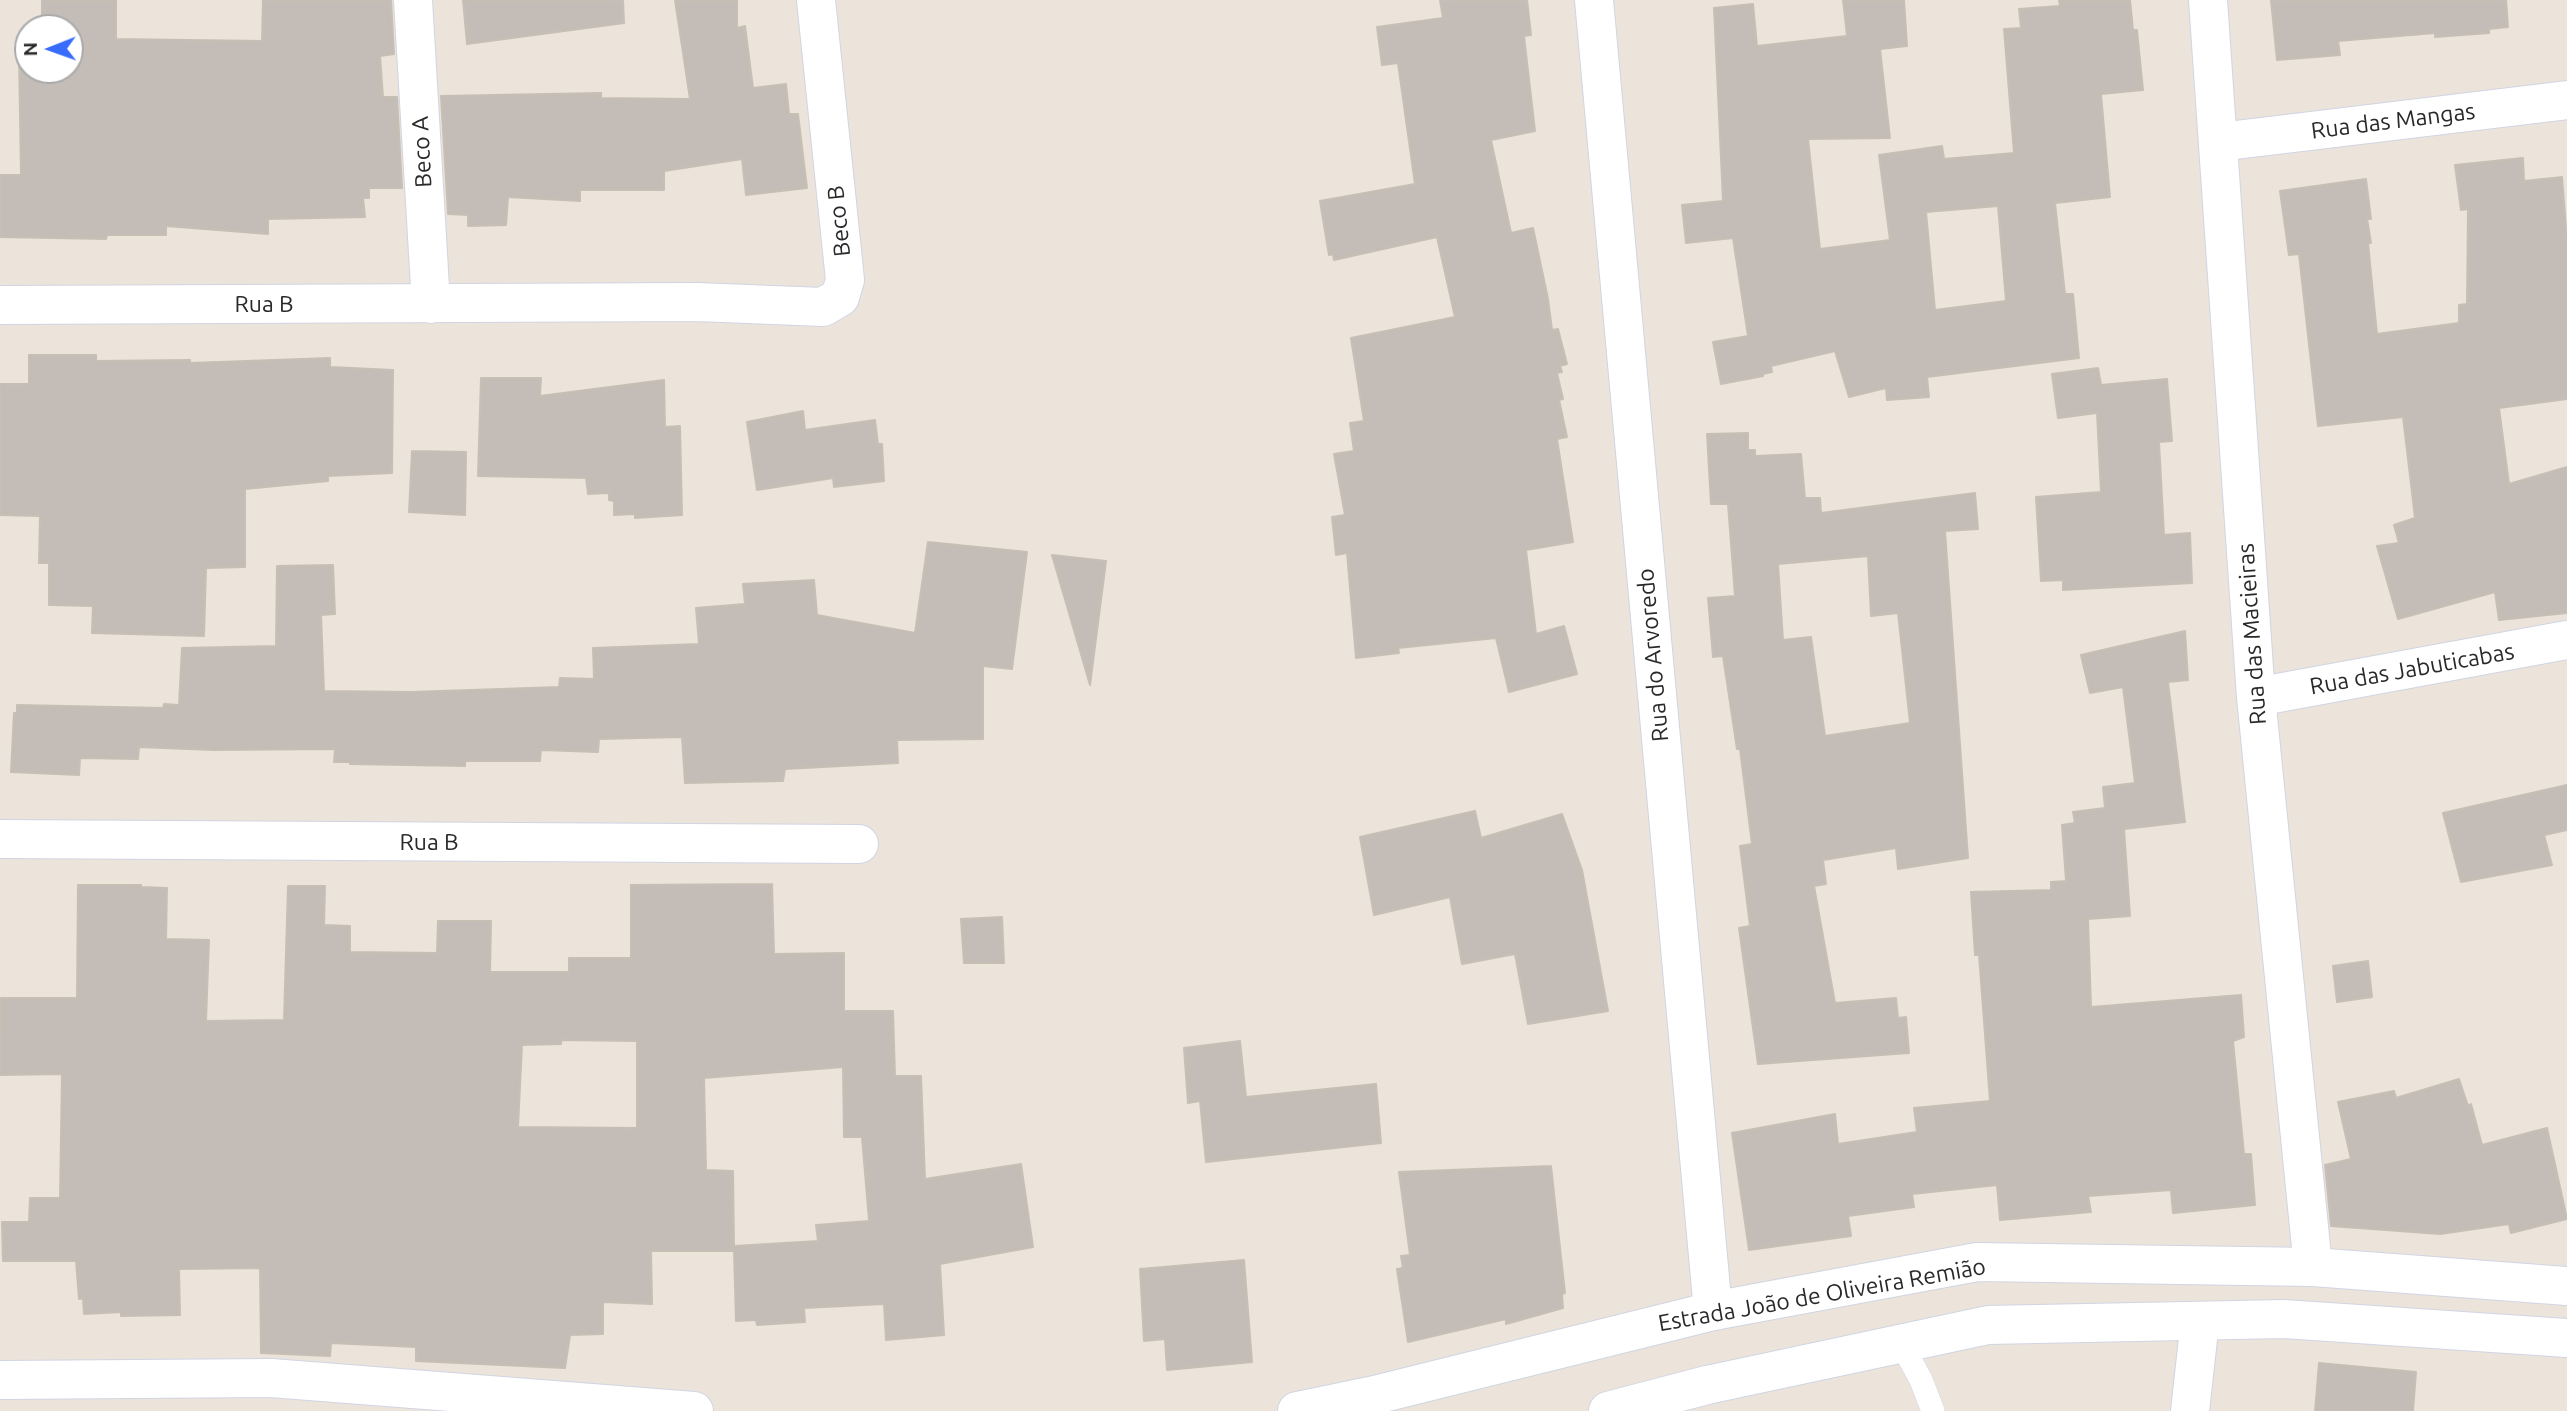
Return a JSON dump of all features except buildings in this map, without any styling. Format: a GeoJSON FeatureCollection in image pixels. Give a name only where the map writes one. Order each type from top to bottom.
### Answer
{"type":"FeatureCollection","features":[{"type":"Feature","properties":{"kind":"street","name":"Beco A"},"geometry":{"type":"LineString","coordinates":[[413,0],[431,304]]}},
{"type":"Feature","properties":{"kind":"street","name":"Beco B"},"geometry":{"type":"LineString","coordinates":[[697,302],[822,307],[840,297],[845,280],[816,0]]}},
{"type":"Feature","properties":{"kind":"street","name":"Rua do Arvoredo"},"geometry":{"type":"LineString","coordinates":[[1594,0],[1713,1311]]}},
{"type":"Feature","properties":{"kind":"street","name":"Rua das Macieiras"},"geometry":{"type":"LineString","coordinates":[[2208,0],[2256,697],[2314,1267]]}},
{"type":"Feature","properties":{"kind":"street","name":"Rua das Mangas"},"geometry":{"type":"LineString","coordinates":[[2219,142],[2567,100]]}},
{"type":"Feature","properties":{"kind":"street","name":"Rua B"},"geometry":{"type":"LineString","coordinates":[[0,305],[697,302]]}},
{"type":"Feature","properties":{"kind":"street","name":"Rua das Jabuticabas"},"geometry":{"type":"LineString","coordinates":[[2256,697],[2567,640]]}},
{"type":"Feature","properties":{"kind":"street","name":"Rua B"},"geometry":{"type":"LineString","coordinates":[[0,839],[859,844]]}},
{"type":"Feature","properties":{"kind":"street","name":"Estrada João de Oliveira Remião"},"geometry":{"type":"LineString","coordinates":[[1297,1411],[1379,1394],[1713,1311],[1977,1262],[2314,1267],[2567,1286]]}},
{"type":"Feature","properties":{"kind":"street"},"geometry":{"type":"LineString","coordinates":[[1608,1411],[1707,1385],[1988,1325],[2284,1319],[2567,1338]]}},
{"type":"Feature","properties":{"kind":"street"},"geometry":{"type":"LineString","coordinates":[[2190,1411],[2200,1321]]}},
{"type":"Feature","properties":{"kind":"street"},"geometry":{"type":"LineString","coordinates":[[0,1380],[271,1378],[694,1411]]}},
{"type":"Feature","properties":{"kind":"lane"},"geometry":{"type":"LineString","coordinates":[[1902,1343],[1933,1411]]}}]}
